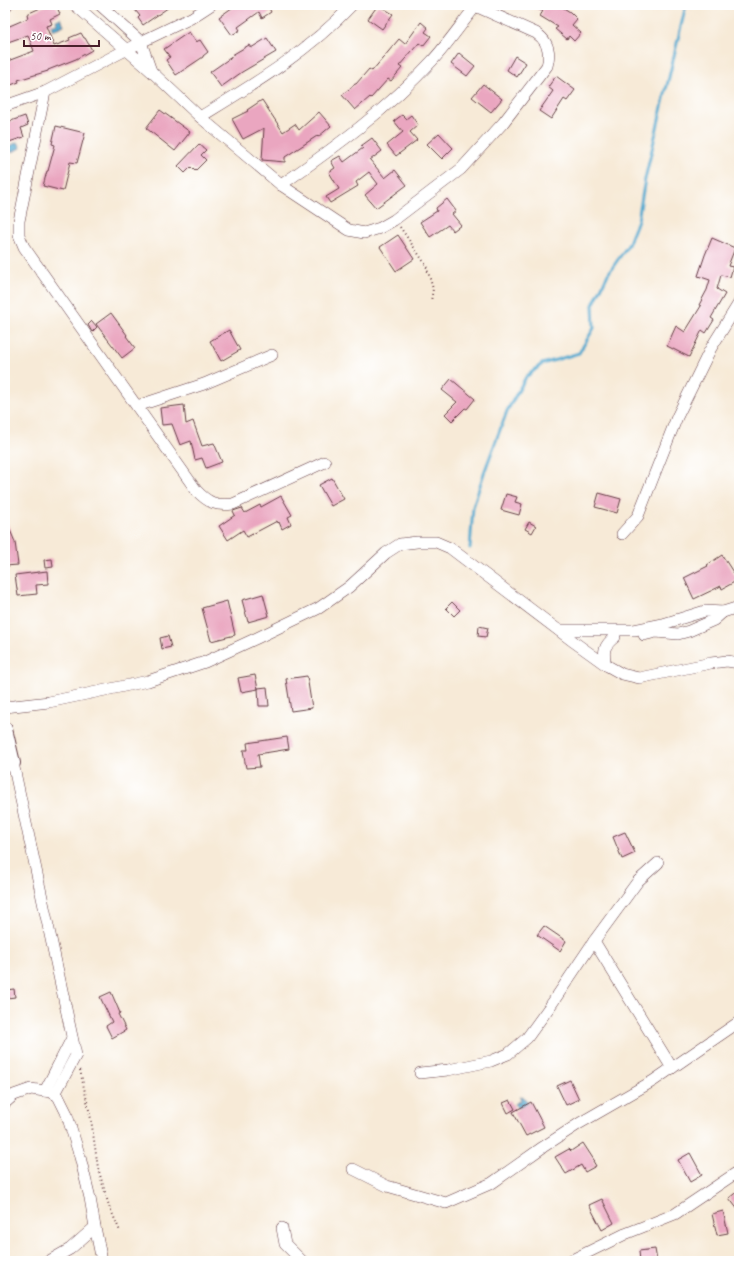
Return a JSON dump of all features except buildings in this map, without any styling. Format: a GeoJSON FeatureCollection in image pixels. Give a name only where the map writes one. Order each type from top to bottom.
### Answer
{"type":"FeatureCollection","features":[{"type":"Feature","properties":{"kind":"street"},"geometry":{"type":"LineString","coordinates":[[75,5],[151,71],[200,117],[281,185],[350,230],[364,233],[380,228],[394,220],[461,169],[503,123],[547,66],[549,51],[546,43],[536,32],[474,5],[432,61],[383,108],[318,159],[281,185]]}},
{"type":"Feature","properties":{"kind":"street"},"geometry":{"type":"LineString","coordinates":[[100,5],[141,42],[151,71]]}},
{"type":"Feature","properties":{"kind":"street"},"geometry":{"type":"LineString","coordinates":[[5,106],[45,92],[191,18],[211,5]]}},
{"type":"Feature","properties":{"kind":"street"},"geometry":{"type":"LineString","coordinates":[[200,117],[262,79],[304,50],[352,5]]}},
{"type":"Feature","properties":{"kind":"street"},"geometry":{"type":"LineString","coordinates":[[45,92],[19,221],[19,235],[24,247],[196,490],[203,498],[212,503],[222,505],[233,504],[325,462]]}},
{"type":"Feature","properties":{"kind":"street"},"geometry":{"type":"LineString","coordinates":[[622,534],[638,516],[677,417],[711,348],[738,307]]}},
{"type":"Feature","properties":{"kind":"street"},"geometry":{"type":"LineString","coordinates":[[137,406],[204,384],[272,355]]}},
{"type":"Feature","properties":{"kind":"street"},"geometry":{"type":"LineString","coordinates":[[5,707],[49,702],[148,681],[205,662],[319,608],[349,587],[386,553],[400,544],[417,542],[436,542],[450,548],[574,642],[606,665],[622,674],[639,678],[711,663],[727,661],[739,663]]}},
{"type":"Feature","properties":{"kind":"street"},"geometry":{"type":"LineString","coordinates":[[558,630],[634,630],[670,622],[705,611],[723,612],[739,607]]}},
{"type":"Feature","properties":{"kind":"street"},"geometry":{"type":"LineString","coordinates":[[574,642],[587,635],[638,637],[656,632],[678,634],[690,631],[714,620],[723,612]]}},
{"type":"Feature","properties":{"kind":"street"},"geometry":{"type":"LineString","coordinates":[[606,665],[604,656],[605,649],[608,642],[615,637]]}},
{"type":"Feature","properties":{"kind":"street"},"geometry":{"type":"LineString","coordinates":[[5,729],[9,764],[76,1055],[50,1092]]}},
{"type":"Feature","properties":{"kind":"street"},"geometry":{"type":"LineString","coordinates":[[420,1073],[448,1070],[491,1061],[508,1054],[527,1038],[594,941],[638,881],[658,863]]}},
{"type":"Feature","properties":{"kind":"street"},"geometry":{"type":"LineString","coordinates":[[594,941],[672,1068]]}},
{"type":"Feature","properties":{"kind":"street"},"geometry":{"type":"LineString","coordinates":[[353,1168],[387,1186],[446,1204],[492,1183],[580,1123],[653,1081],[739,1022]]}},
{"type":"Feature","properties":{"kind":"street"},"geometry":{"type":"LineString","coordinates":[[50,1092],[72,1038]]}},
{"type":"Feature","properties":{"kind":"street"},"geometry":{"type":"LineString","coordinates":[[5,1103],[14,1094],[30,1089],[50,1092],[58,1096],[66,1112],[80,1157],[90,1198],[102,1261]]}},
{"type":"Feature","properties":{"kind":"street"},"geometry":{"type":"LineString","coordinates":[[570,1261],[625,1234],[675,1214],[739,1172]]}},
{"type":"Feature","properties":{"kind":"street"},"geometry":{"type":"LineString","coordinates":[[50,1261],[70,1250],[95,1226]]}},
{"type":"Feature","properties":{"kind":"street"},"geometry":{"type":"LineString","coordinates":[[282,1228],[285,1244],[302,1261]]}},
{"type":"Feature","properties":{"kind":"path"},"geometry":{"type":"LineString","coordinates":[[394,220],[426,265],[432,289],[431,301]]}},
{"type":"Feature","properties":{"kind":"path"},"geometry":{"type":"LineString","coordinates":[[76,1055],[91,1119],[98,1168],[109,1206],[120,1232]]}},
{"type":"Feature","properties":{"kind":"water"},"geometry":{"type":"Polygon","coordinates":[[[61,18],[64,25],[53,30],[51,26],[57,24],[56,20],[61,18]]]}},
{"type":"Feature","properties":{"kind":"water"},"geometry":{"type":"Polygon","coordinates":[[[18,142],[21,148],[9,153],[7,147],[18,142]]]}},
{"type":"Feature","properties":{"kind":"water"},"geometry":{"type":"Polygon","coordinates":[[[523,1096],[528,1103],[518,1108],[515,1104],[521,1100],[520,1097],[523,1096]]]}},
{"type":"Feature","properties":{"kind":"waterway"},"geometry":{"type":"LineString","coordinates":[[470,548],[473,507],[507,411],[526,377],[542,364],[579,353],[594,328],[593,305],[608,274],[628,245],[638,220],[645,179],[686,5]]}}]}
